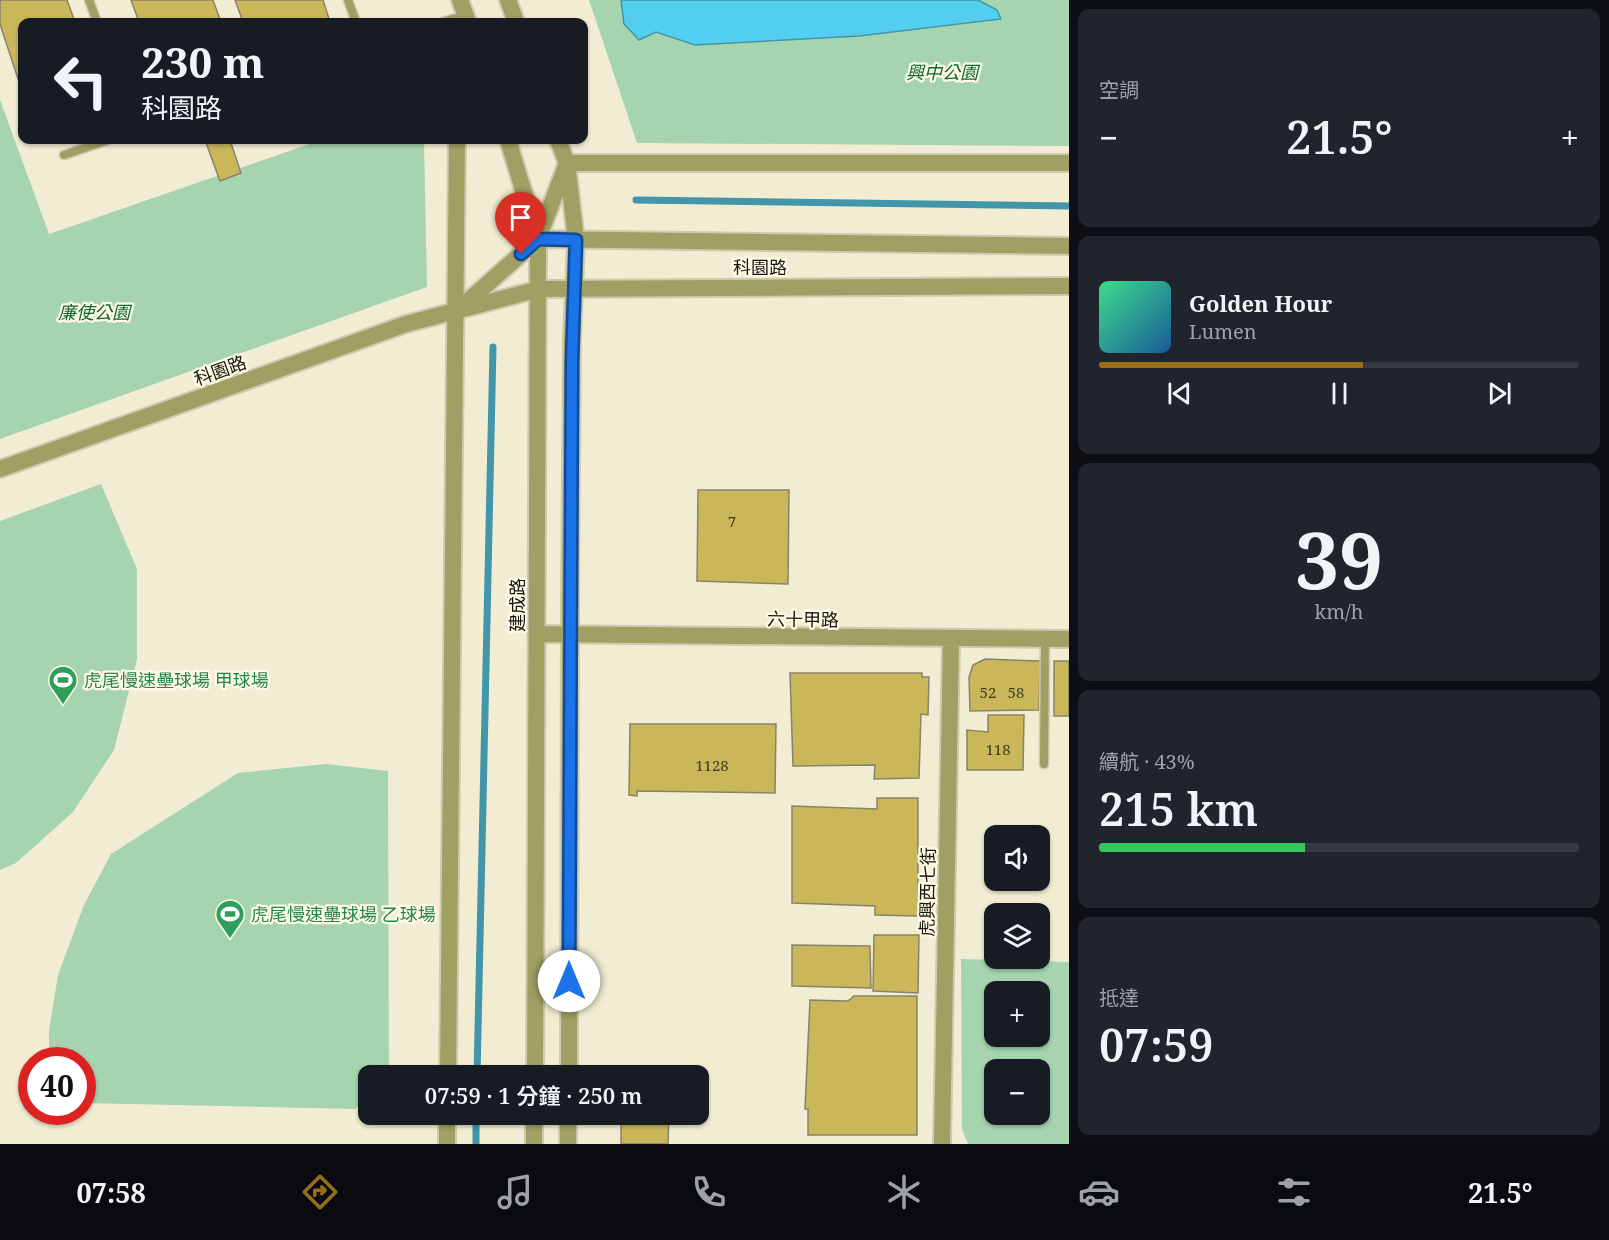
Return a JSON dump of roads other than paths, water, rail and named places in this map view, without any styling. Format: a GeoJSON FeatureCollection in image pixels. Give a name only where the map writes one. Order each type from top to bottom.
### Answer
{"type":"FeatureCollection","features":[{"type":"Feature","properties":{"kind":"street"},"geometry":{"type":"LineString","coordinates":[[508,0],[515,18]]}},
{"type":"Feature","properties":{"kind":"street"},"geometry":{"type":"LineString","coordinates":[[448,1065],[457,144]]}},
{"type":"Feature","properties":{"kind":"street","name":"建成路"},"geometry":{"type":"LineString","coordinates":[[509,144],[538,239],[535,1065]]}},
{"type":"Feature","properties":{"kind":"street"},"geometry":{"type":"LineString","coordinates":[[560,144],[567,163],[576,240],[573,288],[568,1065]]}},
{"type":"Feature","properties":{"kind":"street"},"geometry":{"type":"LineString","coordinates":[[567,163],[1069,162]]}},
{"type":"Feature","properties":{"kind":"street","name":"科園路"},"geometry":{"type":"LineString","coordinates":[[455,313],[538,239],[567,163]]}},
{"type":"Feature","properties":{"kind":"street","name":"科園路"},"geometry":{"type":"LineString","coordinates":[[538,239],[1069,246]]}},
{"type":"Feature","properties":{"kind":"street","name":"科園路"},"geometry":{"type":"LineString","coordinates":[[0,469],[406,324],[455,313],[539,289],[1069,286]]}},
{"type":"Feature","properties":{"kind":"street","name":"六十甲路"},"geometry":{"type":"LineString","coordinates":[[537,634],[951,640],[1069,639]]}},
{"type":"Feature","properties":{"kind":"street","name":"虎興西七街"},"geometry":{"type":"LineString","coordinates":[[942,1144],[951,640]]}},
{"type":"Feature","properties":{"kind":"street"},"geometry":{"type":"LineString","coordinates":[[447,1125],[447,1144]]}},
{"type":"Feature","properties":{"kind":"street"},"geometry":{"type":"LineString","coordinates":[[534,1125],[534,1144]]}},
{"type":"Feature","properties":{"kind":"street"},"geometry":{"type":"LineString","coordinates":[[568,1125],[568,1144]]}},
{"type":"Feature","properties":{"kind":"lane"},"geometry":{"type":"LineString","coordinates":[[89,0],[96,18]]}},
{"type":"Feature","properties":{"kind":"lane"},"geometry":{"type":"LineString","coordinates":[[348,0],[355,18]]}},
{"type":"Feature","properties":{"kind":"lane"},"geometry":{"type":"LineString","coordinates":[[64,155],[96,144]]}},
{"type":"Feature","properties":{"kind":"lane"},"geometry":{"type":"LineString","coordinates":[[1044,764],[1045,639]]}},
{"type":"Feature","properties":{"kind":"water"},"geometry":{"type":"Polygon","coordinates":[[[621,0],[978,0],[997,10],[1001,19],[859,36],[695,45],[656,32],[639,40],[624,24],[621,0]]]}},
{"type":"Feature","properties":{"kind":"waterway"},"geometry":{"type":"LineString","coordinates":[[636,200],[1069,206]]}},
{"type":"Feature","properties":{"kind":"waterway"},"geometry":{"type":"LineString","coordinates":[[477,1065],[493,347]]}},
{"type":"Feature","properties":{"kind":"waterway"},"geometry":{"type":"LineString","coordinates":[[476,1125],[476,1144]]}},
{"type":"Feature","properties":{"kind":"place","name":"虎尾慢速壘球場 甲球場"},"geometry":{"type":"Point","coordinates":[63,706]}},
{"type":"Feature","properties":{"kind":"place","name":"虎尾慢速壘球場 乙球場"},"geometry":{"type":"Point","coordinates":[230,940]}},
{"type":"Feature","properties":{"kind":"park label","name":"興中公園"},"geometry":{"type":"Point","coordinates":[942,72]}},
{"type":"Feature","properties":{"kind":"park label","name":"廉使公園"},"geometry":{"type":"Point","coordinates":[94,312]}}]}
